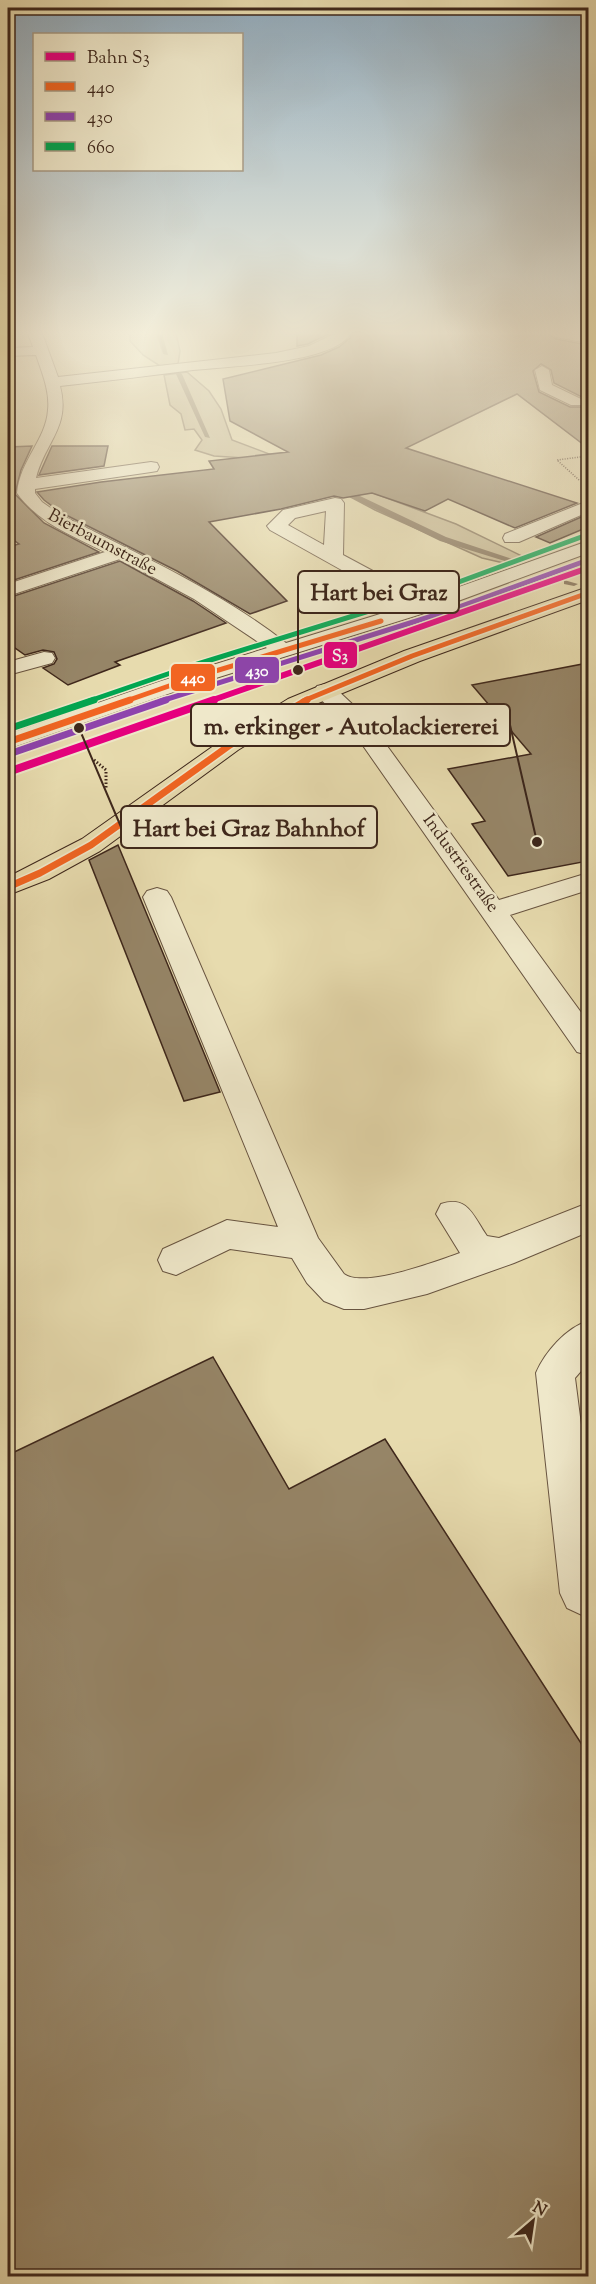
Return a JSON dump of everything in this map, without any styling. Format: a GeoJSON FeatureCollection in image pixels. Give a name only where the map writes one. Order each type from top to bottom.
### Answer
{"type":"FeatureCollection","features":[{"type":"Feature","properties":{"kind":"main road"},"geometry":{"type":"LineString","coordinates":[[8,887],[40,873],[91,845],[266,721],[325,691],[412,656],[588,593]]}},
{"type":"Feature","properties":{"kind":"street"},"geometry":{"type":"LineString","coordinates":[[45,440],[29,468],[26,485],[151,467]]}},
{"type":"Feature","properties":{"kind":"street","name":"Bierbaumstraße"},"geometry":{"type":"LineString","coordinates":[[26,485],[26,493],[36,506],[53,518],[197,593],[262,634],[283,651]]}},
{"type":"Feature","properties":{"kind":"street"},"geometry":{"type":"LineString","coordinates":[[512,538],[588,506]]}},
{"type":"Feature","properties":{"kind":"street"},"geometry":{"type":"LineString","coordinates":[[8,742],[189,679],[424,607],[588,547]]}},
{"type":"Feature","properties":{"kind":"street"},"geometry":{"type":"LineString","coordinates":[[8,590],[120,553]]}},
{"type":"Feature","properties":{"kind":"street"},"geometry":{"type":"LineString","coordinates":[[333,557],[424,607]]}},
{"type":"Feature","properties":{"kind":"street"},"geometry":{"type":"LineString","coordinates":[[8,669],[44,658]]}},
{"type":"Feature","properties":{"kind":"street","name":"Industriestraße"},"geometry":{"type":"LineString","coordinates":[[325,691],[357,722],[585,1034]]}},
{"type":"Feature","properties":{"kind":"street"},"geometry":{"type":"LineString","coordinates":[[493,911],[588,881]]}},
{"type":"Feature","properties":{"kind":"street"},"geometry":{"type":"LineString","coordinates":[[157,897],[303,1245],[328,1282],[345,1293],[379,1293],[501,1254],[588,1217]]}},
{"type":"Feature","properties":{"kind":"street"},"geometry":{"type":"LineString","coordinates":[[453,1214],[476,1248],[501,1254]]}},
{"type":"Feature","properties":{"kind":"street"},"geometry":{"type":"LineString","coordinates":[[176,1260],[227,1234],[303,1245]]}},
{"type":"Feature","properties":{"kind":"street"},"geometry":{"type":"LineString","coordinates":[[582,1593],[555,1373],[588,1336]]}},
{"type":"Feature","properties":{"kind":"path"},"geometry":{"type":"LineString","coordinates":[[580,481],[557,460],[588,456]]}},
{"type":"Feature","properties":{"kind":"path"},"geometry":{"type":"LineString","coordinates":[[94,760],[106,770],[106,789]]}},
{"type":"Feature","properties":{"kind":"shaded area"},"geometry":{"type":"Polygon","coordinates":[[[202,440],[232,440],[456,524],[526,558],[508,564],[482,558],[375,510],[328,485],[245,458],[214,456],[195,450],[202,440]]]}},
{"type":"Feature","properties":{"kind":"building"},"geometry":{"type":"Polygon","coordinates":[[[265,440],[423,440],[406,448],[577,503],[515,528],[448,499],[425,511],[372,493],[343,498],[334,496],[281,509],[209,522],[287,601],[250,614],[177,571],[60,512],[37,492],[214,469],[209,461],[288,452],[265,440]]]}},
{"type":"Feature","properties":{"kind":"building"},"geometry":{"type":"Polygon","coordinates":[[[577,440],[588,440],[588,448],[577,440]]]}},
{"type":"Feature","properties":{"kind":"building"},"geometry":{"type":"Polygon","coordinates":[[[32,446],[21,470],[15,494],[44,523],[99,552],[8,582],[8,547],[19,544],[8,536],[8,447],[32,446]]]}},
{"type":"Feature","properties":{"kind":"building"},"geometry":{"type":"Polygon","coordinates":[[[52,446],[108,446],[104,466],[39,475],[52,446]]]}},
{"type":"Feature","properties":{"kind":"building"},"geometry":{"type":"Polygon","coordinates":[[[588,514],[588,527],[550,543],[536,537],[588,514]]]}},
{"type":"Feature","properties":{"kind":"building"},"geometry":{"type":"Polygon","coordinates":[[[120,561],[193,601],[226,623],[115,662],[120,665],[68,685],[43,668],[54,664],[57,659],[54,652],[43,650],[25,655],[8,643],[8,598],[120,561]]]}},
{"type":"Feature","properties":{"kind":"building"},"geometry":{"type":"Polygon","coordinates":[[[588,663],[588,861],[508,876],[472,824],[485,821],[448,769],[531,754],[472,685],[588,663]]]}},
{"type":"Feature","properties":{"kind":"building"},"geometry":{"type":"Polygon","coordinates":[[[118,845],[220,1092],[184,1101],[89,860],[118,845]]]}},
{"type":"Feature","properties":{"kind":"building"},"geometry":{"type":"Polygon","coordinates":[[[213,1357],[289,1489],[385,1439],[588,1754],[588,2277],[8,2277],[8,1455],[213,1357]]]}},
{"type":"Feature","properties":{"kind":"waterway"},"geometry":{"type":"LineString","coordinates":[[339,488],[443,539],[511,560]]}},
{"type":"Feature","properties":{"kind":"waterway"},"geometry":{"type":"LineString","coordinates":[[567,582],[574,584]]}},
{"type":"Feature","properties":{"kind":"rail line","name":"S3"},"geometry":{"type":"LineString","coordinates":[[8,772],[588,568]]}},
{"type":"Feature","properties":{"kind":"transit line","name":"660"},"geometry":{"type":"LineString","coordinates":[[8,729],[188,667],[437,590],[584,536]]}},
{"type":"Feature","properties":{"kind":"transit line","name":"430"},"geometry":{"type":"LineString","coordinates":[[12,753],[196,689],[445,612],[588,560]]}},
{"type":"Feature","properties":{"kind":"transit line","name":"440"},"geometry":{"type":"LineString","coordinates":[[8,887],[40,873],[91,845],[230,745],[296,704],[412,656],[588,593]]}},
{"type":"Feature","properties":{"kind":"transit line","name":"440"},"geometry":{"type":"LineString","coordinates":[[8,742],[189,679],[381,621]]}},
{"type":"Feature","properties":{"kind":"place","name":"Hart bei Graz"},"geometry":{"type":"Point","coordinates":[298,670]}},
{"type":"Feature","properties":{"kind":"place","name":"Hart bei Graz Bahnhof"},"geometry":{"type":"Point","coordinates":[79,728]}},
{"type":"Feature","properties":{"kind":"place","name":"m. erkinger - Autolackiererei"},"geometry":{"type":"Point","coordinates":[537,842]}}]}
